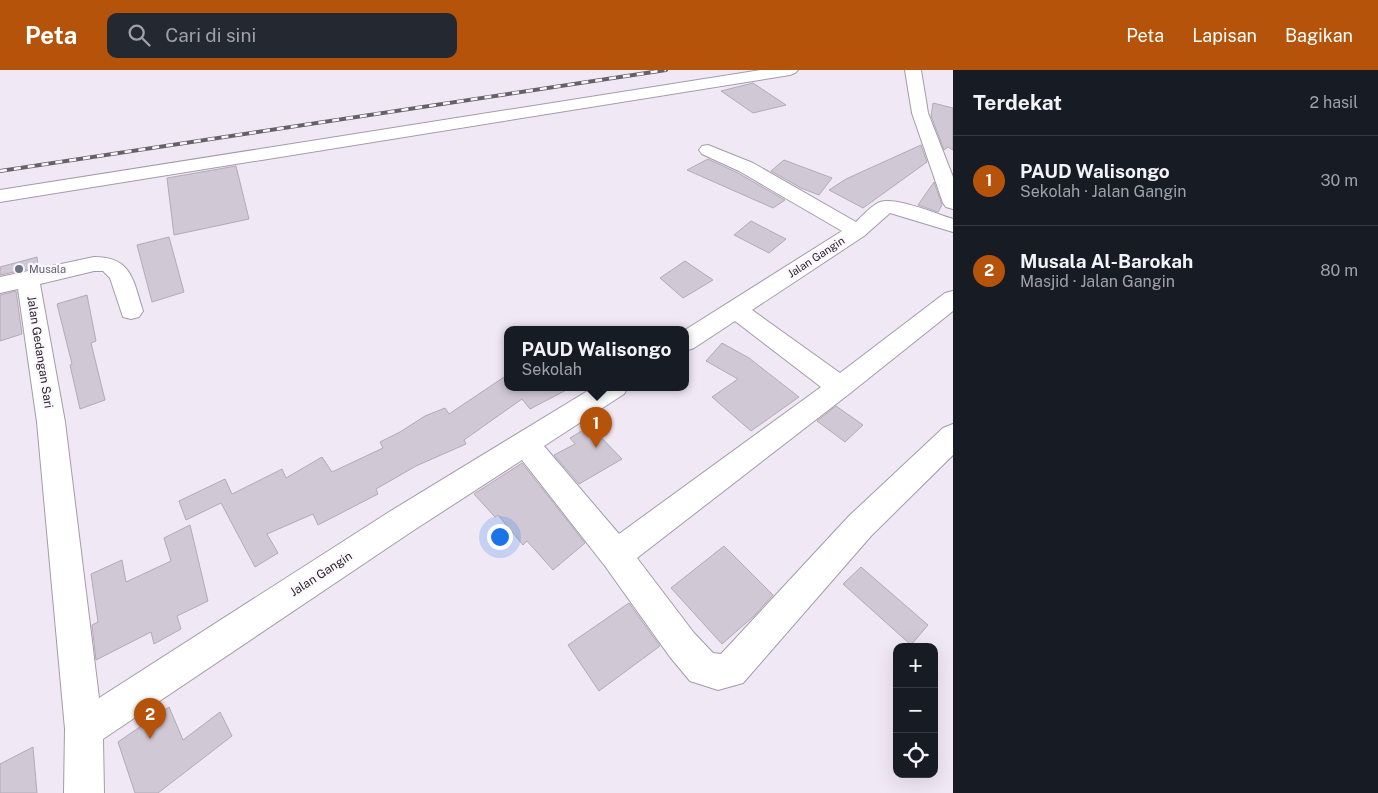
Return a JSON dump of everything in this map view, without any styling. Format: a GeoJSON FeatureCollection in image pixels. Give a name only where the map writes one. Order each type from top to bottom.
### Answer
{"type":"FeatureCollection","features":[{"type":"Feature","properties":{"kind":"street"},"geometry":{"type":"LineString","coordinates":[[0,196],[790,70]]}},
{"type":"Feature","properties":{"kind":"street"},"geometry":{"type":"LineString","coordinates":[[913,70],[920,114],[953,203]]}},
{"type":"Feature","properties":{"kind":"street"},"geometry":{"type":"LineString","coordinates":[[708,150],[746,168],[857,231]]}},
{"type":"Feature","properties":{"kind":"street","name":"Jalan Gangin"},"geometry":{"type":"LineString","coordinates":[[689,339],[857,231],[885,207],[889,206],[953,226]]}},
{"type":"Feature","properties":{"kind":"street"},"geometry":{"type":"LineString","coordinates":[[28,279],[94,264],[108,264],[120,275],[130,311]]}},
{"type":"Feature","properties":{"kind":"street","name":"Jalan Gedangan Sari"},"geometry":{"type":"LineString","coordinates":[[0,284],[28,279],[51,422],[84,729]]}},
{"type":"Feature","properties":{"kind":"street"},"geometry":{"type":"LineString","coordinates":[[616,555],[840,387],[953,299]]}},
{"type":"Feature","properties":{"kind":"street"},"geometry":{"type":"LineString","coordinates":[[735,310],[840,387]]}},
{"type":"Feature","properties":{"kind":"street","name":"Jalan Gangin"},"geometry":{"type":"LineString","coordinates":[[84,729],[400,522],[608,391]]}},
{"type":"Feature","properties":{"kind":"street"},"geometry":{"type":"LineString","coordinates":[[525,444],[616,555],[682,645],[703,668],[718,672],[730,670],[860,526],[953,436]]}},
{"type":"Feature","properties":{"kind":"street"},"geometry":{"type":"LineString","coordinates":[[84,729],[84,793]]}},
{"type":"Feature","properties":{"kind":"building"},"geometry":{"type":"Polygon","coordinates":[[[753,83],[786,105],[753,113],[721,91],[753,83]]]}},
{"type":"Feature","properties":{"kind":"building"},"geometry":{"type":"Polygon","coordinates":[[[933,103],[953,108],[953,150],[948,147],[944,150],[931,116],[933,103]]]}},
{"type":"Feature","properties":{"kind":"building"},"geometry":{"type":"Polygon","coordinates":[[[921,145],[927,162],[863,208],[829,190],[846,179],[921,145]]]}},
{"type":"Feature","properties":{"kind":"building"},"geometry":{"type":"Polygon","coordinates":[[[708,159],[738,173],[785,200],[773,208],[687,170],[708,159]]]}},
{"type":"Feature","properties":{"kind":"building"},"geometry":{"type":"Polygon","coordinates":[[[784,160],[832,178],[819,195],[801,188],[771,171],[784,160]]]}},
{"type":"Feature","properties":{"kind":"building"},"geometry":{"type":"Polygon","coordinates":[[[236,166],[249,219],[174,235],[167,178],[236,166]]]}},
{"type":"Feature","properties":{"kind":"building"},"geometry":{"type":"Polygon","coordinates":[[[934,182],[942,205],[938,212],[918,205],[934,182]]]}},
{"type":"Feature","properties":{"kind":"building"},"geometry":{"type":"Polygon","coordinates":[[[751,221],[786,239],[769,253],[734,235],[751,221]]]}},
{"type":"Feature","properties":{"kind":"building"},"geometry":{"type":"Polygon","coordinates":[[[169,237],[184,292],[152,302],[137,245],[169,237]]]}},
{"type":"Feature","properties":{"kind":"building","name":"Musala"},"geometry":{"type":"Polygon","coordinates":[[[37,257],[38,267],[0,275],[0,267],[37,257]]]}},
{"type":"Feature","properties":{"kind":"building"},"geometry":{"type":"Polygon","coordinates":[[[685,261],[713,280],[683,298],[660,278],[685,261]]]}},
{"type":"Feature","properties":{"kind":"building"},"geometry":{"type":"Polygon","coordinates":[[[16,291],[22,334],[0,341],[0,295],[16,291]]]}},
{"type":"Feature","properties":{"kind":"building"},"geometry":{"type":"Polygon","coordinates":[[[87,295],[96,341],[91,343],[105,400],[80,409],[70,365],[72,364],[57,304],[87,295]]]}},
{"type":"Feature","properties":{"kind":"building"},"geometry":{"type":"Polygon","coordinates":[[[722,343],[749,358],[799,397],[751,431],[712,397],[738,379],[706,361],[722,343]]]}},
{"type":"Feature","properties":{"kind":"building"},"geometry":{"type":"Polygon","coordinates":[[[504,377],[504,391],[564,391],[530,409],[522,399],[464,440],[466,444],[416,466],[376,489],[378,494],[318,525],[313,514],[267,534],[278,553],[255,567],[221,503],[186,520],[179,501],[225,479],[232,494],[282,469],[286,478],[322,457],[332,472],[383,448],[380,442],[425,416],[445,408],[449,414],[504,377]]]}},
{"type":"Feature","properties":{"kind":"building"},"geometry":{"type":"Polygon","coordinates":[[[836,406],[863,425],[845,442],[817,421],[836,406]]]}},
{"type":"Feature","properties":{"kind":"building"},"geometry":{"type":"Polygon","coordinates":[[[590,426],[622,459],[579,484],[554,455],[575,444],[570,438],[590,426]]]}},
{"type":"Feature","properties":{"kind":"building"},"geometry":{"type":"Polygon","coordinates":[[[522,463],[585,543],[553,570],[527,541],[523,545],[498,515],[495,517],[474,494],[522,463]]]}},
{"type":"Feature","properties":{"kind":"building"},"geometry":{"type":"Polygon","coordinates":[[[190,525],[208,601],[177,616],[181,629],[154,644],[151,632],[96,660],[92,625],[98,622],[91,574],[122,560],[126,582],[171,561],[164,538],[190,525]]]}},
{"type":"Feature","properties":{"kind":"building"},"geometry":{"type":"Polygon","coordinates":[[[724,546],[773,595],[754,616],[722,644],[671,588],[724,546]]]}},
{"type":"Feature","properties":{"kind":"building"},"geometry":{"type":"Polygon","coordinates":[[[861,567],[928,625],[913,643],[909,643],[843,584],[861,567]]]}},
{"type":"Feature","properties":{"kind":"building"},"geometry":{"type":"Polygon","coordinates":[[[629,603],[660,646],[599,691],[568,645],[629,603]]]}},
{"type":"Feature","properties":{"kind":"building"},"geometry":{"type":"Polygon","coordinates":[[[169,707],[183,740],[220,712],[232,736],[158,793],[135,793],[118,742],[169,707]]]}},
{"type":"Feature","properties":{"kind":"building"},"geometry":{"type":"Polygon","coordinates":[[[33,747],[37,793],[0,793],[0,764],[33,747]]]}},
{"type":"Feature","properties":{"kind":"railway"},"geometry":{"type":"LineString","coordinates":[[0,171],[666,70]]}},
{"type":"Feature","properties":{"kind":"place","name":"Musala"},"geometry":{"type":"Point","coordinates":[19,269]}},
{"type":"Feature","properties":{"kind":"place","name":"PAUD Walisongo"},"geometry":{"type":"Point","coordinates":[596,448]}},
{"type":"Feature","properties":{"kind":"place","name":"Musala Al-Barokah"},"geometry":{"type":"Point","coordinates":[150,739]}}]}
